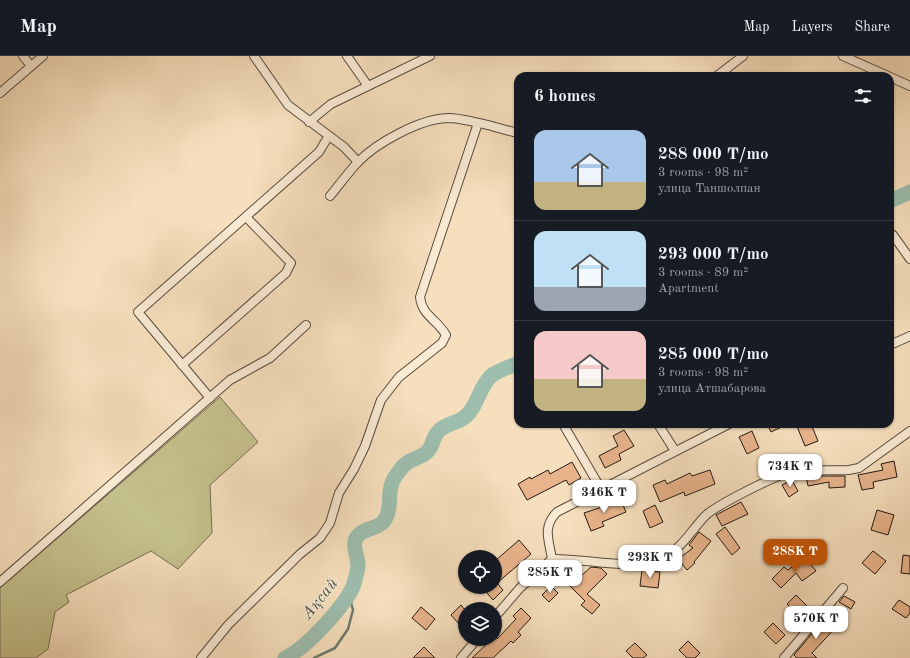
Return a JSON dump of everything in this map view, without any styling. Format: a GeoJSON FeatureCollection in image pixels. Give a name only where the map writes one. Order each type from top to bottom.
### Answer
{"type":"FeatureCollection","features":[{"type":"Feature","properties":{"kind":"street"},"geometry":{"type":"LineString","coordinates":[[23,56],[31,66]]}},
{"type":"Feature","properties":{"kind":"street"},"geometry":{"type":"LineString","coordinates":[[0,93],[43,56]]}},
{"type":"Feature","properties":{"kind":"street"},"geometry":{"type":"LineString","coordinates":[[254,56],[288,105],[328,137],[344,147],[358,162]]}},
{"type":"Feature","properties":{"kind":"street"},"geometry":{"type":"LineString","coordinates":[[347,56],[368,86]]}},
{"type":"Feature","properties":{"kind":"street"},"geometry":{"type":"LineString","coordinates":[[309,122],[331,104],[430,56]]}},
{"type":"Feature","properties":{"kind":"street"},"geometry":{"type":"LineString","coordinates":[[722,72],[743,56]]}},
{"type":"Feature","properties":{"kind":"street"},"geometry":{"type":"LineString","coordinates":[[843,56],[880,72]]}},
{"type":"Feature","properties":{"kind":"street"},"geometry":{"type":"LineString","coordinates":[[894,78],[910,86]]}},
{"type":"Feature","properties":{"kind":"street"},"geometry":{"type":"LineString","coordinates":[[330,196],[358,162],[395,135],[430,120],[450,118],[514,132]]}},
{"type":"Feature","properties":{"kind":"street"},"geometry":{"type":"LineString","coordinates":[[201,658],[228,625],[300,554],[320,538],[330,523],[338,494],[354,469],[365,446],[381,400],[399,377],[442,343],[446,335],[421,307],[420,296],[478,123]]}},
{"type":"Feature","properties":{"kind":"street"},"geometry":{"type":"LineString","coordinates":[[210,398],[138,312],[318,152],[328,137]]}},
{"type":"Feature","properties":{"kind":"street"},"geometry":{"type":"LineString","coordinates":[[182,365],[286,274],[290,263],[246,217]]}},
{"type":"Feature","properties":{"kind":"street"},"geometry":{"type":"LineString","coordinates":[[894,235],[910,259]]}},
{"type":"Feature","properties":{"kind":"street"},"geometry":{"type":"LineString","coordinates":[[0,582],[230,380],[270,358],[306,325]]}},
{"type":"Feature","properties":{"kind":"street"},"geometry":{"type":"LineString","coordinates":[[894,343],[910,336]]}},
{"type":"Feature","properties":{"kind":"street"},"geometry":{"type":"LineString","coordinates":[[565,428],[601,489]]}},
{"type":"Feature","properties":{"kind":"street"},"geometry":{"type":"LineString","coordinates":[[661,428],[675,451]]}},
{"type":"Feature","properties":{"kind":"street"},"geometry":{"type":"LineString","coordinates":[[552,559],[547,529],[549,520],[557,512],[721,428]]}},
{"type":"Feature","properties":{"kind":"street"},"geometry":{"type":"LineString","coordinates":[[502,609],[520,588],[552,559],[569,558],[642,565],[656,562],[678,548],[706,515],[716,507],[786,473],[849,470],[859,468],[910,431]]}},
{"type":"Feature","properties":{"kind":"street"},"geometry":{"type":"LineString","coordinates":[[784,658],[843,588]]}},
{"type":"Feature","properties":{"kind":"street"},"geometry":{"type":"LineString","coordinates":[[461,658],[470,646]]}},
{"type":"Feature","properties":{"kind":"shaded area"},"geometry":{"type":"Polygon","coordinates":[[[220,397],[258,442],[210,485],[212,533],[178,569],[151,551],[66,595],[69,602],[55,612],[48,649],[36,658],[0,658],[0,588],[220,397]]]}},
{"type":"Feature","properties":{"kind":"building"},"geometry":{"type":"Polygon","coordinates":[[[769,428],[780,428],[771,432],[769,428]]]}},
{"type":"Feature","properties":{"kind":"building"},"geometry":{"type":"Polygon","coordinates":[[[798,428],[813,428],[818,441],[805,446],[798,428]]]}},
{"type":"Feature","properties":{"kind":"building"},"geometry":{"type":"Polygon","coordinates":[[[624,430],[634,446],[619,454],[621,460],[605,468],[599,456],[618,446],[613,436],[624,430]]]}},
{"type":"Feature","properties":{"kind":"building"},"geometry":{"type":"Polygon","coordinates":[[[752,431],[759,448],[747,454],[739,437],[752,431]]]}},
{"type":"Feature","properties":{"kind":"building"},"geometry":{"type":"Polygon","coordinates":[[[894,461],[897,477],[873,482],[874,488],[862,490],[858,475],[883,470],[881,464],[894,461]]]}},
{"type":"Feature","properties":{"kind":"building"},"geometry":{"type":"Polygon","coordinates":[[[572,462],[581,478],[569,485],[566,480],[527,500],[518,484],[530,477],[531,479],[548,470],[550,474],[572,462]]]}},
{"type":"Feature","properties":{"kind":"building"},"geometry":{"type":"Polygon","coordinates":[[[710,470],[715,484],[685,496],[684,492],[660,502],[653,485],[665,480],[667,484],[690,473],[692,476],[710,470]]]}},
{"type":"Feature","properties":{"kind":"building"},"geometry":{"type":"Polygon","coordinates":[[[806,476],[845,476],[845,487],[829,488],[829,482],[808,486],[806,476]]]}},
{"type":"Feature","properties":{"kind":"building"},"geometry":{"type":"Polygon","coordinates":[[[792,480],[798,491],[789,497],[782,485],[792,480]]]}},
{"type":"Feature","properties":{"kind":"building"},"geometry":{"type":"Polygon","coordinates":[[[620,498],[626,512],[602,522],[604,526],[591,531],[584,513],[608,505],[608,503],[620,498]]]}},
{"type":"Feature","properties":{"kind":"building"},"geometry":{"type":"Polygon","coordinates":[[[741,502],[748,514],[722,526],[716,515],[741,502]]]}},
{"type":"Feature","properties":{"kind":"building"},"geometry":{"type":"Polygon","coordinates":[[[655,505],[663,522],[650,528],[643,511],[655,505]]]}},
{"type":"Feature","properties":{"kind":"building"},"geometry":{"type":"Polygon","coordinates":[[[877,510],[894,515],[888,535],[871,530],[877,510]]]}},
{"type":"Feature","properties":{"kind":"building"},"geometry":{"type":"Polygon","coordinates":[[[725,527],[740,548],[732,555],[716,534],[725,527]]]}},
{"type":"Feature","properties":{"kind":"building"},"geometry":{"type":"Polygon","coordinates":[[[699,532],[711,541],[694,562],[695,563],[687,570],[678,559],[693,548],[689,545],[699,532]]]}},
{"type":"Feature","properties":{"kind":"building"},"geometry":{"type":"Polygon","coordinates":[[[519,540],[531,554],[502,579],[502,555],[519,540]]]}},
{"type":"Feature","properties":{"kind":"building"},"geometry":{"type":"Polygon","coordinates":[[[873,551],[886,561],[875,574],[862,563],[873,551]]]}},
{"type":"Feature","properties":{"kind":"building"},"geometry":{"type":"Polygon","coordinates":[[[903,555],[910,556],[910,574],[901,573],[903,555]]]}},
{"type":"Feature","properties":{"kind":"building"},"geometry":{"type":"Polygon","coordinates":[[[805,557],[816,571],[802,581],[796,573],[781,588],[772,579],[784,567],[788,570],[805,557]]]}},
{"type":"Feature","properties":{"kind":"building"},"geometry":{"type":"Polygon","coordinates":[[[591,567],[601,568],[607,574],[587,594],[600,605],[592,614],[581,605],[585,601],[566,582],[577,571],[581,576],[591,567]]]}},
{"type":"Feature","properties":{"kind":"building"},"geometry":{"type":"Polygon","coordinates":[[[642,570],[660,572],[658,588],[640,586],[642,570]]]}},
{"type":"Feature","properties":{"kind":"building"},"geometry":{"type":"Polygon","coordinates":[[[551,586],[558,593],[549,602],[542,595],[551,586]]]}},
{"type":"Feature","properties":{"kind":"building"},"geometry":{"type":"Polygon","coordinates":[[[488,594],[499,594],[493,600],[488,594]]]}},
{"type":"Feature","properties":{"kind":"building"},"geometry":{"type":"Polygon","coordinates":[[[796,595],[808,607],[799,616],[787,604],[796,595]]]}},
{"type":"Feature","properties":{"kind":"building"},"geometry":{"type":"Polygon","coordinates":[[[844,596],[855,602],[851,609],[839,602],[844,596]]]}},
{"type":"Feature","properties":{"kind":"building"},"geometry":{"type":"Polygon","coordinates":[[[899,600],[910,607],[910,613],[906,618],[892,609],[899,600]]]}},
{"type":"Feature","properties":{"kind":"building"},"geometry":{"type":"Polygon","coordinates":[[[421,607],[435,619],[426,630],[412,618],[421,607]]]}},
{"type":"Feature","properties":{"kind":"building"},"geometry":{"type":"Polygon","coordinates":[[[458,608],[458,623],[451,615],[458,608]]]}},
{"type":"Feature","properties":{"kind":"building"},"geometry":{"type":"Polygon","coordinates":[[[521,608],[531,618],[518,632],[521,635],[513,643],[511,641],[493,658],[472,658],[485,646],[502,646],[502,634],[516,619],[513,616],[521,608]]]}},
{"type":"Feature","properties":{"kind":"building"},"geometry":{"type":"Polygon","coordinates":[[[826,617],[837,626],[812,653],[817,658],[797,658],[794,655],[826,617]]]}},
{"type":"Feature","properties":{"kind":"building"},"geometry":{"type":"Polygon","coordinates":[[[773,623],[785,635],[776,644],[764,632],[773,623]]]}},
{"type":"Feature","properties":{"kind":"building"},"geometry":{"type":"Polygon","coordinates":[[[688,641],[700,653],[695,658],[687,658],[679,650],[688,641]]]}},
{"type":"Feature","properties":{"kind":"building"},"geometry":{"type":"Polygon","coordinates":[[[635,643],[647,655],[643,658],[633,658],[626,651],[635,643]]]}},
{"type":"Feature","properties":{"kind":"building"},"geometry":{"type":"Polygon","coordinates":[[[424,647],[435,658],[413,658],[424,647]]]}},
{"type":"Feature","properties":{"kind":"waterway","name":"Ақсай"},"geometry":{"type":"LineString","coordinates":[[894,199],[910,192]]}},
{"type":"Feature","properties":{"kind":"waterway","name":"Ақсай"},"geometry":{"type":"LineString","coordinates":[[285,658],[304,645],[326,624],[352,589],[358,569],[355,541],[359,534],[379,525],[385,519],[389,509],[392,483],[403,466],[427,452],[435,435],[440,430],[465,417],[469,413],[487,380],[491,376],[514,365]]}},
{"type":"Feature","properties":{"kind":"waterway"},"geometry":{"type":"LineString","coordinates":[[314,658],[335,648],[348,629],[353,610],[349,595]]}}]}
